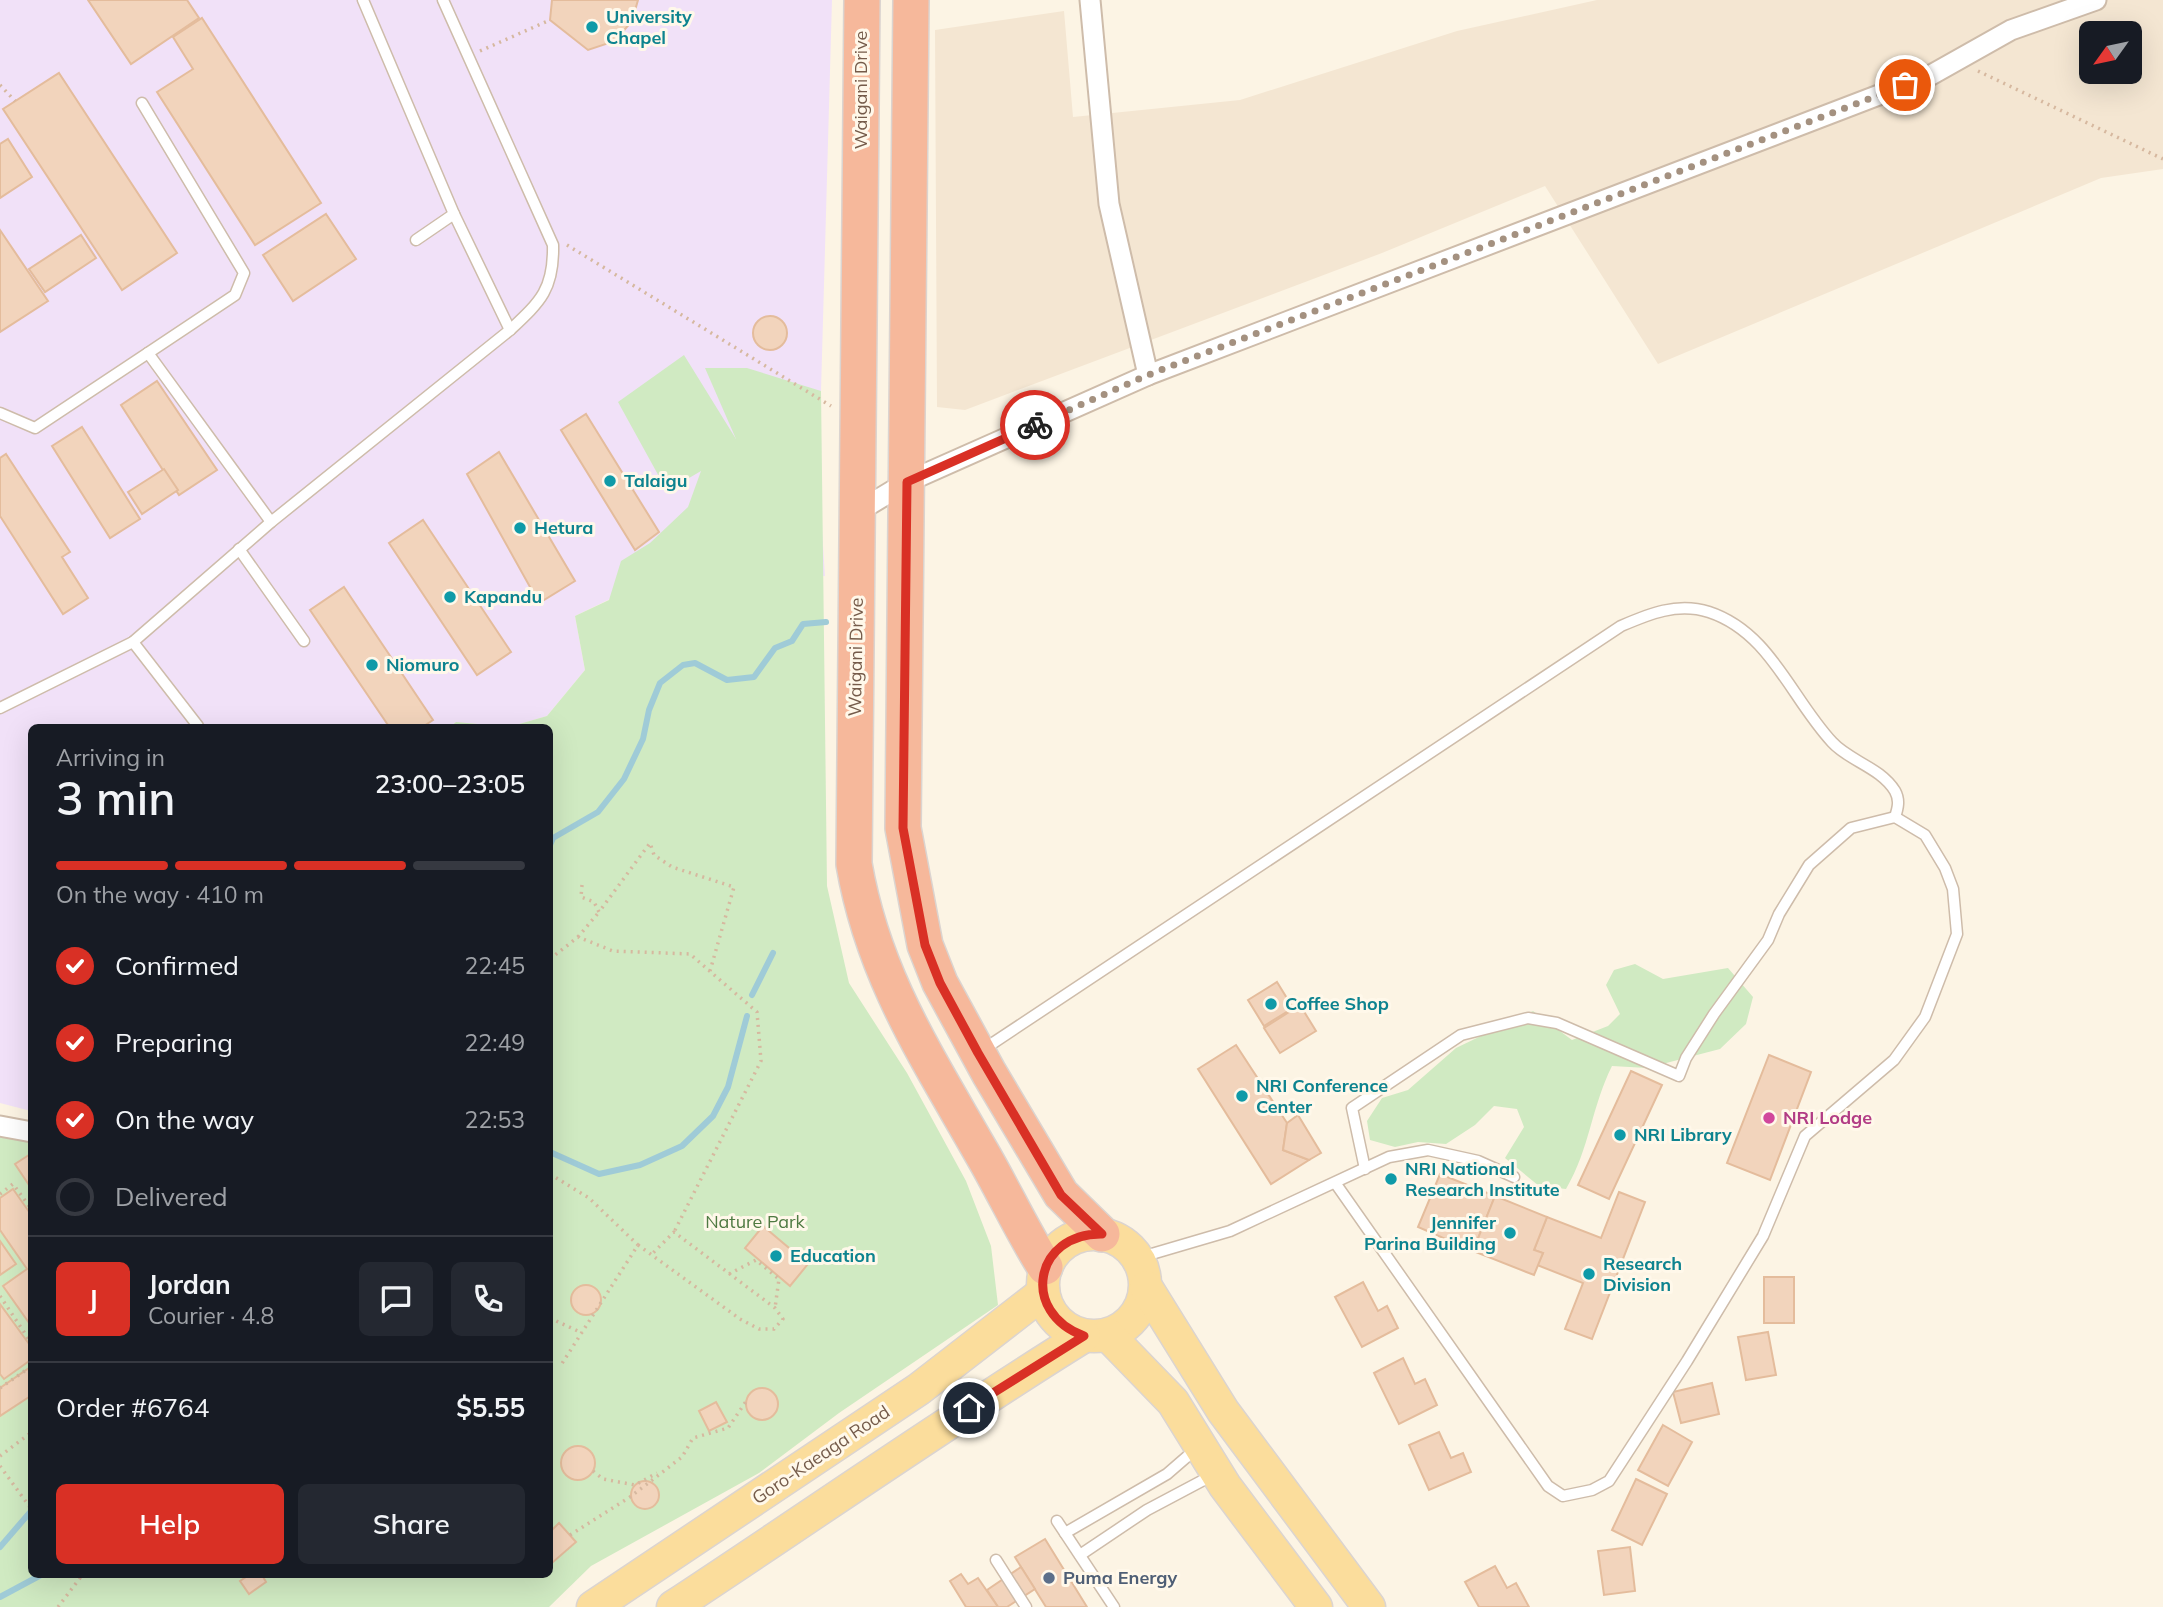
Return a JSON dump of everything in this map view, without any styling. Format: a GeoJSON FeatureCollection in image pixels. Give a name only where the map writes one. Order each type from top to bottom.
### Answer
{"type":"FeatureCollection","features":[{"type":"Feature","properties":{"kind":"highway","name":"Waigani Drive"},"geometry":{"type":"LineString","coordinates":[[862,0],[854,864],[869,934],[895,999],[1006,1194],[1044,1280]]}},
{"type":"Feature","properties":{"kind":"highway"},"geometry":{"type":"LineString","coordinates":[[911,0],[903,828],[925,945],[940,983],[1061,1195],[1102,1234]]}},
{"type":"Feature","properties":{"kind":"main road"},"geometry":{"type":"LineString","coordinates":[[1316,1607],[1217,1474],[1173,1402],[1096,1335],[1070,1331],[1057,1321],[1048,1308],[1044,1280],[1054,1252],[1068,1240],[1084,1234],[1102,1234],[1116,1238],[1128,1247],[1223,1411],[1370,1607]]}},
{"type":"Feature","properties":{"kind":"main road"},"geometry":{"type":"LineString","coordinates":[[673,1607],[894,1461],[988,1395],[1096,1335],[1122,1328],[1135,1317],[1143,1303],[1142,1272]]}},
{"type":"Feature","properties":{"kind":"main road","name":"Goro-Kaeaga Road"},"geometry":{"type":"LineString","coordinates":[[593,1607],[919,1390],[1044,1280]]}},
{"type":"Feature","properties":{"kind":"street"},"geometry":{"type":"LineString","coordinates":[[859,512],[907,482],[1148,375],[1931,75],[2011,30],[2096,0]]}},
{"type":"Feature","properties":{"kind":"street"},"geometry":{"type":"LineString","coordinates":[[1094,1],[1110,204],[1148,375]]}},
{"type":"Feature","properties":{"kind":"street"},"geometry":{"type":"LineString","coordinates":[[0,1126],[28,1131]]}},
{"type":"Feature","properties":{"kind":"lane"},"geometry":{"type":"LineString","coordinates":[[363,0],[454,214],[510,330]]}},
{"type":"Feature","properties":{"kind":"lane"},"geometry":{"type":"LineString","coordinates":[[0,708],[133,642],[271,522],[510,330],[538,303],[549,287],[554,269],[553,245],[443,0]]}},
{"type":"Feature","properties":{"kind":"lane"},"geometry":{"type":"LineString","coordinates":[[0,413],[35,428],[235,295],[244,273],[142,103]]}},
{"type":"Feature","properties":{"kind":"lane"},"geometry":{"type":"LineString","coordinates":[[415,240],[454,214]]}},
{"type":"Feature","properties":{"kind":"lane"},"geometry":{"type":"LineString","coordinates":[[148,353],[271,522]]}},
{"type":"Feature","properties":{"kind":"lane"},"geometry":{"type":"LineString","coordinates":[[240,549],[304,641]]}},
{"type":"Feature","properties":{"kind":"lane"},"geometry":{"type":"LineString","coordinates":[[978,1053],[1621,626],[1659,610],[1682,608],[1707,611],[1736,624],[1782,672],[1833,745],[1861,761],[1895,792],[1899,803],[1895,817]]}},
{"type":"Feature","properties":{"kind":"lane"},"geometry":{"type":"LineString","coordinates":[[133,642],[196,724]]}},
{"type":"Feature","properties":{"kind":"lane"},"geometry":{"type":"LineString","coordinates":[[1336,1184],[1548,1486],[1563,1496],[1592,1490],[1609,1481],[1687,1361],[1763,1236],[1805,1136],[1894,1060],[1925,1017],[1957,934],[1953,889],[1945,868],[1924,835],[1895,817],[1851,828],[1809,865],[1779,914],[1768,940],[1714,1014],[1686,1058],[1679,1076],[1557,1023],[1528,1018],[1498,1023],[1461,1035],[1352,1108],[1365,1170]]}},
{"type":"Feature","properties":{"kind":"lane"},"geometry":{"type":"LineString","coordinates":[[1142,1272],[1390,1157],[1427,1150],[1478,1161],[1514,1177]]}},
{"type":"Feature","properties":{"kind":"lane"},"geometry":{"type":"LineString","coordinates":[[1065,1533],[1167,1474],[1200,1446]]}},
{"type":"Feature","properties":{"kind":"lane"},"geometry":{"type":"LineString","coordinates":[[1080,1555],[1147,1510],[1217,1474]]}},
{"type":"Feature","properties":{"kind":"lane"},"geometry":{"type":"LineString","coordinates":[[1057,1521],[1114,1607]]}},
{"type":"Feature","properties":{"kind":"lane"},"geometry":{"type":"LineString","coordinates":[[996,1560],[1026,1607]]}},
{"type":"Feature","properties":{"kind":"path"},"geometry":{"type":"LineString","coordinates":[[480,50],[550,20]]}},
{"type":"Feature","properties":{"kind":"path"},"geometry":{"type":"LineString","coordinates":[[1956,61],[2163,159]]}},
{"type":"Feature","properties":{"kind":"path"},"geometry":{"type":"LineString","coordinates":[[0,85],[15,101]]}},
{"type":"Feature","properties":{"kind":"path"},"geometry":{"type":"LineString","coordinates":[[559,240],[831,406]]}},
{"type":"Feature","properties":{"kind":"path"},"geometry":{"type":"LineString","coordinates":[[553,957],[578,937],[650,843],[654,855],[672,867],[734,887],[710,971]]}},
{"type":"Feature","properties":{"kind":"path"},"geometry":{"type":"LineString","coordinates":[[582,885],[581,897],[594,902],[599,912]]}},
{"type":"Feature","properties":{"kind":"path"},"geometry":{"type":"LineString","coordinates":[[578,937],[613,951],[690,954],[757,1012],[761,1061],[674,1233],[652,1254]]}},
{"type":"Feature","properties":{"kind":"path"},"geometry":{"type":"LineString","coordinates":[[553,1176],[589,1198],[638,1245],[740,1319],[759,1329],[774,1329],[783,1319],[775,1308],[674,1233]]}},
{"type":"Feature","properties":{"kind":"path"},"geometry":{"type":"LineString","coordinates":[[0,1194],[13,1184],[28,1205]]}},
{"type":"Feature","properties":{"kind":"path"},"geometry":{"type":"LineString","coordinates":[[561,1365],[638,1245]]}},
{"type":"Feature","properties":{"kind":"path"},"geometry":{"type":"LineString","coordinates":[[729,1274],[756,1260],[779,1279],[775,1308]]}},
{"type":"Feature","properties":{"kind":"path"},"geometry":{"type":"LineString","coordinates":[[0,1296],[28,1338]]}},
{"type":"Feature","properties":{"kind":"path"},"geometry":{"type":"LineString","coordinates":[[553,1319],[582,1333]]}},
{"type":"Feature","properties":{"kind":"path"},"geometry":{"type":"LineString","coordinates":[[0,1388],[28,1369]]}},
{"type":"Feature","properties":{"kind":"path"},"geometry":{"type":"LineString","coordinates":[[593,1471],[603,1479],[635,1485],[682,1457],[693,1438],[709,1431],[728,1428],[747,1400]]}},
{"type":"Feature","properties":{"kind":"path"},"geometry":{"type":"LineString","coordinates":[[0,1456],[28,1435]]}},
{"type":"Feature","properties":{"kind":"path"},"geometry":{"type":"LineString","coordinates":[[0,1466],[28,1504]]}},
{"type":"Feature","properties":{"kind":"path"},"geometry":{"type":"LineString","coordinates":[[570,1535],[630,1497],[665,1468]]}},
{"type":"Feature","properties":{"kind":"path"},"geometry":{"type":"LineString","coordinates":[[58,1607],[79,1578]]}},
{"type":"Feature","properties":{"kind":"shaded area"},"geometry":{"type":"Polygon","coordinates":[[[0,0],[832,0],[821,391],[821,515],[825,576],[674,568],[575,616],[585,670],[547,716],[519,724],[28,724],[28,1110],[0,1103],[0,0]]]}},
{"type":"Feature","properties":{"kind":"shaded area"},"geometry":{"type":"Polygon","coordinates":[[[1597,0],[2163,0],[2163,169],[2101,178],[1658,364],[1545,186],[1382,253],[965,410],[937,407],[935,30],[1064,11],[1073,117],[1240,100],[1457,31],[1597,0]]]}},
{"type":"Feature","properties":{"kind":"green space","name":"Nature Park"},"geometry":{"type":"Polygon","coordinates":[[[684,355],[736,439],[705,368],[747,368],[821,391],[827,886],[849,983],[907,1073],[966,1181],[991,1246],[998,1305],[839,1413],[759,1473],[591,1566],[549,1607],[0,1607],[0,1125],[28,1130],[28,1578],[553,1578],[553,724],[519,724],[547,716],[585,670],[575,616],[609,600],[621,561],[650,543],[688,507],[701,471],[667,491],[618,402],[684,355]]]}},
{"type":"Feature","properties":{"kind":"green space"},"geometry":{"type":"Polygon","coordinates":[[[1635,964],[1663,979],[1728,968],[1753,997],[1746,1024],[1720,1049],[1647,1068],[1612,1066],[1580,1158],[1566,1189],[1539,1186],[1505,1158],[1524,1127],[1517,1109],[1494,1106],[1475,1125],[1446,1144],[1418,1142],[1395,1147],[1370,1140],[1367,1121],[1382,1098],[1408,1090],[1456,1048],[1533,1011],[1572,1040],[1608,1026],[1620,1014],[1606,985],[1614,970],[1635,964]]]}},
{"type":"Feature","properties":{"kind":"building"},"geometry":{"type":"Polygon","coordinates":[[[88,0],[187,0],[199,18],[131,64],[88,0]]]}},
{"type":"Feature","properties":{"kind":"building","name":"University Chapel"},"geometry":{"type":"Polygon","coordinates":[[[552,0],[638,0],[632,21],[615,41],[588,50],[550,20],[552,0]]]}},
{"type":"Feature","properties":{"kind":"building"},"geometry":{"type":"Polygon","coordinates":[[[202,18],[321,203],[255,245],[157,92],[193,69],[173,37],[202,18]]]}},
{"type":"Feature","properties":{"kind":"building"},"geometry":{"type":"Polygon","coordinates":[[[59,73],[177,253],[122,290],[3,109],[59,73]]]}},
{"type":"Feature","properties":{"kind":"building"},"geometry":{"type":"Polygon","coordinates":[[[8,139],[32,177],[0,198],[0,144],[8,139]]]}},
{"type":"Feature","properties":{"kind":"building"},"geometry":{"type":"Polygon","coordinates":[[[326,214],[356,259],[293,301],[263,255],[326,214]]]}},
{"type":"Feature","properties":{"kind":"building"},"geometry":{"type":"Polygon","coordinates":[[[0,230],[48,301],[0,332],[0,230]]]}},
{"type":"Feature","properties":{"kind":"building"},"geometry":{"type":"Polygon","coordinates":[[[81,235],[96,258],[45,292],[29,269],[81,235]]]}},
{"type":"Feature","properties":{"kind":"building"},"geometry":{"type":"Polygon","coordinates":[[[770,316],[782,321],[787,333],[782,345],[770,350],[758,345],[753,333],[758,321],[770,316]]]}},
{"type":"Feature","properties":{"kind":"building"},"geometry":{"type":"Polygon","coordinates":[[[157,381],[217,470],[179,495],[121,405],[157,381]]]}},
{"type":"Feature","properties":{"kind":"building","name":"Talaigu"},"geometry":{"type":"Polygon","coordinates":[[[586,414],[659,532],[635,550],[561,430],[586,414]]]}},
{"type":"Feature","properties":{"kind":"building"},"geometry":{"type":"Polygon","coordinates":[[[82,427],[140,519],[110,538],[52,446],[82,427]]]}},
{"type":"Feature","properties":{"kind":"building","name":"Hetura"},"geometry":{"type":"Polygon","coordinates":[[[499,452],[575,581],[539,603],[467,474],[499,452]]]}},
{"type":"Feature","properties":{"kind":"building"},"geometry":{"type":"Polygon","coordinates":[[[6,454],[70,552],[62,557],[88,598],[63,614],[0,516],[0,458],[6,454]]]}},
{"type":"Feature","properties":{"kind":"building"},"geometry":{"type":"Polygon","coordinates":[[[164,469],[178,490],[142,514],[128,492],[164,469]]]}},
{"type":"Feature","properties":{"kind":"building","name":"Kapandu"},"geometry":{"type":"Polygon","coordinates":[[[423,520],[511,652],[477,675],[389,543],[423,520]]]}},
{"type":"Feature","properties":{"kind":"building","name":"Niomuro"},"geometry":{"type":"Polygon","coordinates":[[[344,587],[433,720],[427,724],[387,724],[310,610],[344,587]]]}},
{"type":"Feature","properties":{"kind":"building","name":"Coffee Shop"},"geometry":{"type":"Polygon","coordinates":[[[1277,982],[1293,1008],[1264,1026],[1248,1000],[1277,982]]]}},
{"type":"Feature","properties":{"kind":"building"},"geometry":{"type":"Polygon","coordinates":[[[1300,1005],[1316,1031],[1280,1053],[1264,1028],[1300,1005]]]}},
{"type":"Feature","properties":{"kind":"building","name":"NRI Conference Center"},"geometry":{"type":"Polygon","coordinates":[[[1236,1045],[1287,1123],[1283,1150],[1309,1160],[1271,1184],[1198,1069],[1236,1045]]]}},
{"type":"Feature","properties":{"kind":"building","name":"NRI Lodge"},"geometry":{"type":"Polygon","coordinates":[[[1769,1055],[1811,1072],[1770,1180],[1727,1163],[1769,1055]]]}},
{"type":"Feature","properties":{"kind":"building","name":"NRI Library"},"geometry":{"type":"Polygon","coordinates":[[[1631,1071],[1662,1085],[1609,1199],[1578,1185],[1631,1071]]]}},
{"type":"Feature","properties":{"kind":"building"},"geometry":{"type":"Polygon","coordinates":[[[1298,1115],[1321,1153],[1309,1160],[1283,1150],[1287,1123],[1298,1115]]]}},
{"type":"Feature","properties":{"kind":"building"},"geometry":{"type":"Polygon","coordinates":[[[28,1156],[28,1184],[15,1164],[28,1156]]]}},
{"type":"Feature","properties":{"kind":"building"},"geometry":{"type":"Polygon","coordinates":[[[1440,1174],[1495,1196],[1473,1251],[1418,1227],[1440,1174]]]}},
{"type":"Feature","properties":{"kind":"building"},"geometry":{"type":"Polygon","coordinates":[[[13,1189],[28,1210],[28,1321],[3,1286],[27,1269],[0,1230],[0,1198],[13,1189]]]}},
{"type":"Feature","properties":{"kind":"building","name":"Research Division"},"geometry":{"type":"Polygon","coordinates":[[[1619,1192],[1645,1202],[1592,1339],[1565,1329],[1583,1283],[1537,1265],[1543,1253],[1534,1250],[1547,1217],[1601,1238],[1619,1192]]]}},
{"type":"Feature","properties":{"kind":"building","name":"Jennifer Parina Building"},"geometry":{"type":"Polygon","coordinates":[[[1495,1196],[1547,1217],[1534,1250],[1543,1253],[1534,1275],[1473,1251],[1495,1196]]]}},
{"type":"Feature","properties":{"kind":"building","name":"Education"},"geometry":{"type":"Polygon","coordinates":[[[763,1226],[808,1264],[790,1286],[745,1248],[763,1226]]]}},
{"type":"Feature","properties":{"kind":"building"},"geometry":{"type":"Polygon","coordinates":[[[0,1241],[16,1264],[0,1275],[0,1241]]]}},
{"type":"Feature","properties":{"kind":"building"},"geometry":{"type":"Polygon","coordinates":[[[1764,1277],[1794,1277],[1794,1323],[1764,1323],[1764,1277]]]}},
{"type":"Feature","properties":{"kind":"building"},"geometry":{"type":"Polygon","coordinates":[[[1363,1282],[1378,1311],[1387,1306],[1398,1328],[1362,1347],[1335,1297],[1363,1282]]]}},
{"type":"Feature","properties":{"kind":"building"},"geometry":{"type":"Polygon","coordinates":[[[586,1285],[592,1286],[600,1294],[600,1306],[592,1314],[586,1315],[580,1314],[572,1306],[571,1300],[572,1294],[580,1286],[586,1285]]]}},
{"type":"Feature","properties":{"kind":"building"},"geometry":{"type":"Polygon","coordinates":[[[0,1304],[28,1342],[28,1362],[4,1379],[0,1374],[0,1304]]]}},
{"type":"Feature","properties":{"kind":"building"},"geometry":{"type":"Polygon","coordinates":[[[1768,1332],[1776,1375],[1746,1380],[1738,1337],[1768,1332]]]}},
{"type":"Feature","properties":{"kind":"building"},"geometry":{"type":"Polygon","coordinates":[[[1403,1358],[1415,1384],[1425,1379],[1437,1405],[1399,1424],[1374,1373],[1403,1358]]]}},
{"type":"Feature","properties":{"kind":"building"},"geometry":{"type":"Polygon","coordinates":[[[28,1369],[28,1398],[0,1416],[0,1388],[28,1369]]]}},
{"type":"Feature","properties":{"kind":"building"},"geometry":{"type":"Polygon","coordinates":[[[1712,1383],[1719,1414],[1681,1423],[1673,1392],[1712,1383]]]}},
{"type":"Feature","properties":{"kind":"building"},"geometry":{"type":"Polygon","coordinates":[[[762,1388],[773,1393],[778,1404],[773,1415],[762,1420],[751,1415],[746,1404],[751,1393],[762,1388]]]}},
{"type":"Feature","properties":{"kind":"building"},"geometry":{"type":"Polygon","coordinates":[[[716,1402],[727,1422],[709,1431],[699,1411],[716,1402]]]}},
{"type":"Feature","properties":{"kind":"building"},"geometry":{"type":"Polygon","coordinates":[[[1663,1425],[1692,1442],[1668,1486],[1638,1470],[1663,1425]]]}},
{"type":"Feature","properties":{"kind":"building"},"geometry":{"type":"Polygon","coordinates":[[[1439,1432],[1451,1458],[1463,1453],[1471,1472],[1429,1490],[1409,1445],[1439,1432]]]}},
{"type":"Feature","properties":{"kind":"building"},"geometry":{"type":"Polygon","coordinates":[[[578,1446],[590,1451],[595,1463],[590,1475],[578,1480],[566,1475],[561,1463],[566,1451],[578,1446]]]}},
{"type":"Feature","properties":{"kind":"building"},"geometry":{"type":"Polygon","coordinates":[[[1636,1479],[1667,1494],[1642,1545],[1612,1530],[1636,1479]]]}},
{"type":"Feature","properties":{"kind":"building"},"geometry":{"type":"Polygon","coordinates":[[[645,1481],[655,1485],[659,1495],[655,1505],[645,1509],[635,1505],[631,1495],[635,1485],[645,1481]]]}},
{"type":"Feature","properties":{"kind":"building"},"geometry":{"type":"Polygon","coordinates":[[[559,1523],[576,1542],[553,1562],[553,1529],[559,1523]]]}},
{"type":"Feature","properties":{"kind":"building","name":"Puma Energy"},"geometry":{"type":"Polygon","coordinates":[[[1045,1539],[1087,1607],[1046,1607],[1021,1567],[1015,1557],[1045,1539]]]}},
{"type":"Feature","properties":{"kind":"building"},"geometry":{"type":"Polygon","coordinates":[[[1630,1547],[1635,1591],[1604,1595],[1598,1551],[1630,1547]]]}},
{"type":"Feature","properties":{"kind":"building"},"geometry":{"type":"Polygon","coordinates":[[[1495,1566],[1507,1588],[1516,1583],[1529,1607],[1479,1607],[1465,1582],[1495,1566]]]}},
{"type":"Feature","properties":{"kind":"building"},"geometry":{"type":"Polygon","coordinates":[[[1021,1567],[1035,1589],[1007,1607],[998,1607],[987,1590],[1021,1567]]]}},
{"type":"Feature","properties":{"kind":"building"},"geometry":{"type":"Polygon","coordinates":[[[961,1574],[968,1584],[978,1578],[998,1607],[966,1607],[950,1581],[961,1574]]]}},
{"type":"Feature","properties":{"kind":"building"},"geometry":{"type":"Polygon","coordinates":[[[244,1578],[264,1578],[266,1582],[249,1594],[240,1581],[244,1578]]]}},
{"type":"Feature","properties":{"kind":"waterway"},"geometry":{"type":"LineString","coordinates":[[553,838],[598,812],[624,779],[643,739],[649,710],[660,683],[683,665],[695,663],[727,680],[754,677],[775,648],[792,641],[803,624],[826,622]]}},
{"type":"Feature","properties":{"kind":"waterway"},"geometry":{"type":"LineString","coordinates":[[752,995],[773,953]]}},
{"type":"Feature","properties":{"kind":"waterway"},"geometry":{"type":"LineString","coordinates":[[553,1153],[599,1174],[640,1165],[682,1146],[713,1116],[728,1087],[747,1016]]}},
{"type":"Feature","properties":{"kind":"waterway"},"geometry":{"type":"LineString","coordinates":[[0,1547],[28,1515]]}},
{"type":"Feature","properties":{"kind":"waterway"},"geometry":{"type":"LineString","coordinates":[[0,1597],[35,1578]]}},
{"type":"Feature","properties":{"kind":"way so far"},"geometry":{"type":"LineString","coordinates":[[1035,425],[1148,375],[1905,85]]}},
{"type":"Feature","properties":{"kind":"place","name":"University Chapel"},"geometry":{"type":"Point","coordinates":[592,27]}},
{"type":"Feature","properties":{"kind":"place","name":"Talaigu"},"geometry":{"type":"Point","coordinates":[610,481]}},
{"type":"Feature","properties":{"kind":"place","name":"Hetura"},"geometry":{"type":"Point","coordinates":[520,528]}},
{"type":"Feature","properties":{"kind":"place","name":"Kapandu"},"geometry":{"type":"Point","coordinates":[450,597]}},
{"type":"Feature","properties":{"kind":"place","name":"Niomuro"},"geometry":{"type":"Point","coordinates":[372,665]}},
{"type":"Feature","properties":{"kind":"place","name":"Coffee Shop"},"geometry":{"type":"Point","coordinates":[1271,1004]}},
{"type":"Feature","properties":{"kind":"place","name":"NRI Conference Center"},"geometry":{"type":"Point","coordinates":[1242,1096]}},
{"type":"Feature","properties":{"kind":"place","name":"NRI Lodge"},"geometry":{"type":"Point","coordinates":[1769,1118]}},
{"type":"Feature","properties":{"kind":"place","name":"NRI Library"},"geometry":{"type":"Point","coordinates":[1620,1135]}},
{"type":"Feature","properties":{"kind":"place","name":"NRI National Research Institute"},"geometry":{"type":"Point","coordinates":[1391,1179]}},
{"type":"Feature","properties":{"kind":"place","name":"Jennifer Parina Building"},"geometry":{"type":"Point","coordinates":[1510,1233]}},
{"type":"Feature","properties":{"kind":"place","name":"Education"},"geometry":{"type":"Point","coordinates":[776,1256]}},
{"type":"Feature","properties":{"kind":"place","name":"Research Division"},"geometry":{"type":"Point","coordinates":[1589,1274]}},
{"type":"Feature","properties":{"kind":"place","name":"Puma Energy"},"geometry":{"type":"Point","coordinates":[1049,1578]}},
{"type":"Feature","properties":{"kind":"route"},"geometry":{"type":"LineString","coordinates":[[969,1408],[1084,1336],[1070,1331],[1057,1321],[1048,1308],[1042,1280],[1045,1267],[1054,1252],[1068,1240],[1084,1234],[1102,1234],[1061,1195],[978,1053],[940,983],[925,945],[903,828],[907,482],[1035,425]]}}]}
